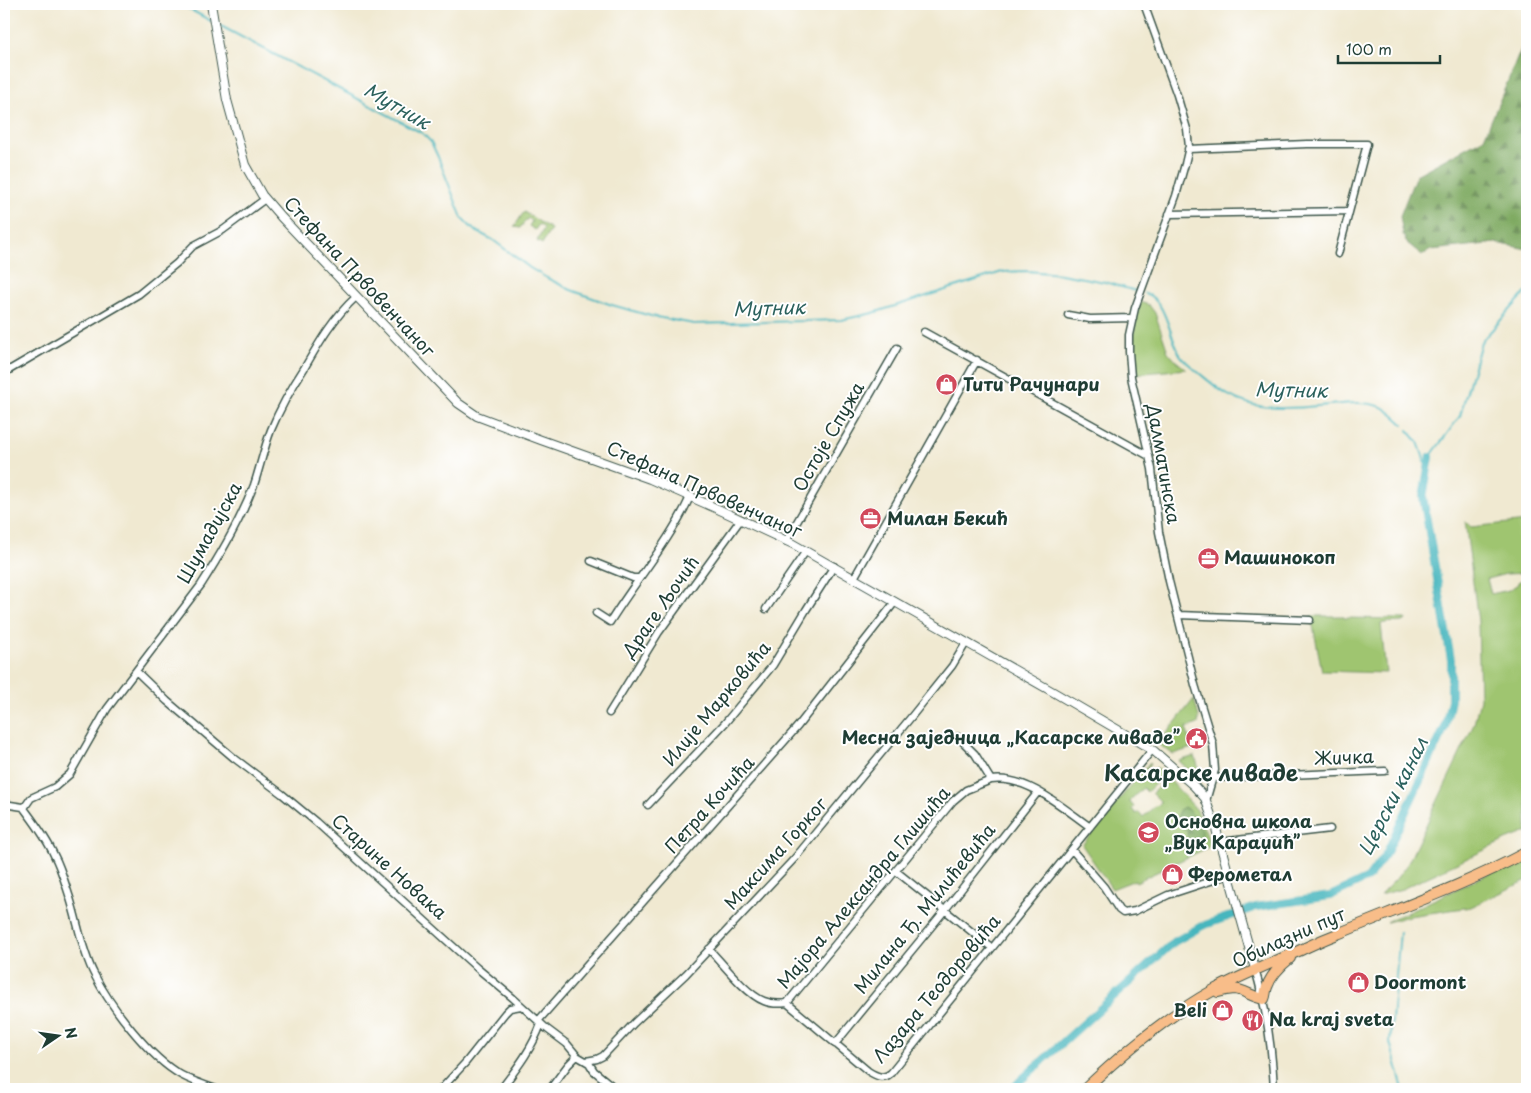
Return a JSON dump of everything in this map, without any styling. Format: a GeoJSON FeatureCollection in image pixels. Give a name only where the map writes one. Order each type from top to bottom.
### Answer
{"type":"FeatureCollection","features":[{"type":"Feature","properties":{"kind":"main road","name":"Обилазни пут"},"geometry":{"type":"LineString","coordinates":[[1085,1089],[1139,1042],[1179,1012],[1210,993],[1255,969],[1461,884],[1527,852]]}},
{"type":"Feature","properties":{"kind":"main road"},"geometry":{"type":"LineString","coordinates":[[1210,993],[1234,989],[1245,991],[1264,999],[1267,986],[1273,975],[1294,953]]}},
{"type":"Feature","properties":{"kind":"street","name":"Стефана Првовенчаног"},"geometry":{"type":"LineString","coordinates":[[211,4],[227,100],[238,144],[254,184],[356,297],[448,393],[477,416],[650,479],[741,519],[806,551],[1152,750],[1194,786],[1206,801],[1220,842],[1255,969]]}},
{"type":"Feature","properties":{"kind":"street","name":"Далматинска"},"geometry":{"type":"LineString","coordinates":[[1144,4],[1182,112],[1187,129],[1188,149],[1176,196],[1142,287],[1133,318],[1129,335],[1131,377],[1152,469],[1160,538],[1196,686],[1213,744],[1215,761],[1213,778],[1206,801]]}},
{"type":"Feature","properties":{"kind":"street"},"geometry":{"type":"LineString","coordinates":[[1188,149],[1307,144],[1367,144],[1338,254]]}},
{"type":"Feature","properties":{"kind":"street"},"geometry":{"type":"LineString","coordinates":[[4,374],[139,294],[177,263],[193,246],[223,230],[265,198]]}},
{"type":"Feature","properties":{"kind":"street"},"geometry":{"type":"LineString","coordinates":[[1169,214],[1349,210]]}},
{"type":"Feature","properties":{"kind":"street","name":"Шумадијска"},"geometry":{"type":"LineString","coordinates":[[24,808],[31,798],[55,787],[70,774],[107,709],[201,585],[214,564],[254,484],[271,431],[283,405],[322,338],[342,310],[356,297]]}},
{"type":"Feature","properties":{"kind":"street"},"geometry":{"type":"LineString","coordinates":[[1068,315],[1090,318],[1133,318]]}},
{"type":"Feature","properties":{"kind":"street"},"geometry":{"type":"LineString","coordinates":[[924,332],[1149,456]]}},
{"type":"Feature","properties":{"kind":"street","name":"Остоје Спужа"},"geometry":{"type":"LineString","coordinates":[[786,541],[897,348]]}},
{"type":"Feature","properties":{"kind":"street"},"geometry":{"type":"LineString","coordinates":[[854,578],[977,360]]}},
{"type":"Feature","properties":{"kind":"street"},"geometry":{"type":"LineString","coordinates":[[596,613],[610,622],[677,521],[690,497]]}},
{"type":"Feature","properties":{"kind":"street","name":"Драге Љочић"},"geometry":{"type":"LineString","coordinates":[[609,713],[655,638],[741,519]]}},
{"type":"Feature","properties":{"kind":"street"},"geometry":{"type":"LineString","coordinates":[[766,608],[806,551]]}},
{"type":"Feature","properties":{"kind":"street"},"geometry":{"type":"LineString","coordinates":[[591,561],[633,578],[639,578]]}},
{"type":"Feature","properties":{"kind":"street","name":"Илије Марковића"},"geometry":{"type":"LineString","coordinates":[[648,805],[724,723],[773,665],[834,566]]}},
{"type":"Feature","properties":{"kind":"street","name":"Петра Кочића"},"geometry":{"type":"LineString","coordinates":[[501,1089],[535,1040],[540,1022],[798,726],[896,602]]}},
{"type":"Feature","properties":{"kind":"street"},"geometry":{"type":"LineString","coordinates":[[1178,615],[1310,620]]}},
{"type":"Feature","properties":{"kind":"street","name":"Максима Горког"},"geometry":{"type":"LineString","coordinates":[[586,1061],[603,1056],[709,949],[794,858],[877,760],[952,666],[966,643]]}},
{"type":"Feature","properties":{"kind":"street","name":"Старине Новака"},"geometry":{"type":"LineString","coordinates":[[136,671],[167,701],[219,745],[316,822],[477,968],[567,1044],[578,1056],[589,1063],[594,1071],[616,1089]]}},
{"type":"Feature","properties":{"kind":"street"},"geometry":{"type":"LineString","coordinates":[[958,737],[975,754],[991,780],[1009,780],[1038,792],[1090,827]]}},
{"type":"Feature","properties":{"kind":"street","name":"Лазара Теодоровића"},"geometry":{"type":"LineString","coordinates":[[787,1003],[868,1071],[879,1077],[887,1076],[1152,750]]}},
{"type":"Feature","properties":{"kind":"street","name":"Жичка"},"geometry":{"type":"LineString","coordinates":[[1213,778],[1385,771]]}},
{"type":"Feature","properties":{"kind":"street","name":"Мајора Александра Глишића"},"geometry":{"type":"LineString","coordinates":[[787,1003],[953,801],[972,786],[991,780]]}},
{"type":"Feature","properties":{"kind":"street","name":"Милана Ђ. Милићевића"},"geometry":{"type":"LineString","coordinates":[[835,1044],[945,910],[1038,792]]}},
{"type":"Feature","properties":{"kind":"street"},"geometry":{"type":"LineString","coordinates":[[4,804],[19,805],[24,808],[54,854],[94,974],[132,1030],[152,1052],[180,1075],[216,1089]]}},
{"type":"Feature","properties":{"kind":"street"},"geometry":{"type":"LineString","coordinates":[[1220,842],[1330,829]]}},
{"type":"Feature","properties":{"kind":"street"},"geometry":{"type":"LineString","coordinates":[[1072,850],[1096,875],[1119,910],[1123,913],[1135,911],[1173,893],[1229,875]]}},
{"type":"Feature","properties":{"kind":"street"},"geometry":{"type":"LineString","coordinates":[[896,871],[992,948]]}},
{"type":"Feature","properties":{"kind":"street"},"geometry":{"type":"LineString","coordinates":[[709,949],[759,999],[772,1003],[787,1003]]}},
{"type":"Feature","properties":{"kind":"street"},"geometry":{"type":"LineString","coordinates":[[1255,969],[1264,999],[1271,1046],[1274,1089]]}},
{"type":"Feature","properties":{"kind":"street"},"geometry":{"type":"LineString","coordinates":[[441,1089],[466,1062],[510,1008],[521,1006]]}},
{"type":"Feature","properties":{"kind":"street"},"geometry":{"type":"LineString","coordinates":[[550,1089],[568,1065],[578,1056]]}},
{"type":"Feature","properties":{"kind":"green space"},"geometry":{"type":"Polygon","coordinates":[[[1527,44],[1527,249],[1496,243],[1431,250],[1422,255],[1406,242],[1400,216],[1416,175],[1484,138],[1522,47],[1527,44]]]}},
{"type":"Feature","properties":{"kind":"green space"},"geometry":{"type":"Polygon","coordinates":[[[524,212],[551,229],[542,244],[537,241],[544,228],[539,224],[535,230],[529,226],[532,221],[528,218],[520,228],[514,227],[524,212]]]}},
{"type":"Feature","properties":{"kind":"green space"},"geometry":{"type":"Polygon","coordinates":[[[1140,302],[1149,305],[1155,313],[1168,352],[1186,369],[1135,374],[1133,336],[1140,302]]]}},
{"type":"Feature","properties":{"kind":"green space"},"geometry":{"type":"Polygon","coordinates":[[[1465,521],[1471,527],[1527,521],[1527,573],[1506,574],[1487,579],[1491,594],[1509,590],[1527,577],[1527,833],[1506,840],[1402,889],[1380,895],[1396,879],[1408,863],[1474,724],[1480,699],[1478,621],[1465,521]]]}},
{"type":"Feature","properties":{"kind":"green space"},"geometry":{"type":"Polygon","coordinates":[[[1311,616],[1406,619],[1402,622],[1381,624],[1386,673],[1322,671],[1311,616]]]}},
{"type":"Feature","properties":{"kind":"green space"},"geometry":{"type":"Polygon","coordinates":[[[1194,699],[1199,717],[1198,724],[1186,728],[1192,748],[1173,754],[1158,744],[1194,699]]]}},
{"type":"Feature","properties":{"kind":"green space"},"geometry":{"type":"Polygon","coordinates":[[[1195,756],[1199,769],[1192,773],[1179,761],[1195,756]]]}},
{"type":"Feature","properties":{"kind":"green space","name":"Основна школа „Вук Караџић”"},"geometry":{"type":"Polygon","coordinates":[[[1150,762],[1146,770],[1151,774],[1156,767],[1164,775],[1147,792],[1143,788],[1129,801],[1134,807],[1132,809],[1136,814],[1139,812],[1143,817],[1157,806],[1161,802],[1152,793],[1168,778],[1197,810],[1211,846],[1136,882],[1135,880],[1112,889],[1082,845],[1150,762]]]}},
{"type":"Feature","properties":{"kind":"green space"},"geometry":{"type":"Polygon","coordinates":[[[1184,807],[1191,813],[1199,826],[1204,840],[1200,846],[1193,847],[1188,840],[1187,832],[1182,827],[1182,823],[1177,820],[1179,810],[1184,807]]]}},
{"type":"Feature","properties":{"kind":"green space"},"geometry":{"type":"Polygon","coordinates":[[[1527,855],[1527,880],[1471,907],[1409,916],[1387,922],[1391,919],[1527,855]]]}},
{"type":"Feature","properties":{"kind":"waterway","name":"Мутник"},"geometry":{"type":"LineString","coordinates":[[180,4],[211,21]]}},
{"type":"Feature","properties":{"kind":"waterway","name":"Мутник"},"geometry":{"type":"LineString","coordinates":[[217,24],[422,133],[431,142],[462,218],[474,230],[493,240],[530,268],[547,278],[571,290],[612,305],[651,316],[694,324],[841,320],[873,313],[1002,272],[1027,271],[1061,274],[1105,282],[1139,292]]}},
{"type":"Feature","properties":{"kind":"waterway"},"geometry":{"type":"LineString","coordinates":[[1430,457],[1460,416],[1481,342],[1527,291]]}},
{"type":"Feature","properties":{"kind":"waterway","name":"Мутник"},"geometry":{"type":"LineString","coordinates":[[1144,293],[1152,297],[1163,311],[1181,356],[1203,377],[1228,395],[1255,405],[1283,408],[1350,403],[1369,404],[1385,409],[1403,424]]}},
{"type":"Feature","properties":{"kind":"waterway","name":"Мутник"},"geometry":{"type":"LineString","coordinates":[[1408,430],[1418,442],[1428,470]]}},
{"type":"Feature","properties":{"kind":"waterway","name":"Церски канал"},"geometry":{"type":"LineString","coordinates":[[1013,1089],[1174,942],[1202,926],[1256,907],[1330,896],[1368,878],[1387,852],[1445,727],[1451,700],[1451,660],[1423,497],[1430,457]]}},
{"type":"Feature","properties":{"kind":"waterway"},"geometry":{"type":"LineString","coordinates":[[1400,932],[1390,1042],[1403,1089]]}},
{"type":"Feature","properties":{"kind":"place","name":"Тити Рачунари"},"geometry":{"type":"Point","coordinates":[947,385]}},
{"type":"Feature","properties":{"kind":"place","name":"Милан Бекић"},"geometry":{"type":"Point","coordinates":[871,519]}},
{"type":"Feature","properties":{"kind":"place","name":"Машинокоп"},"geometry":{"type":"Point","coordinates":[1208,558]}},
{"type":"Feature","properties":{"kind":"place","name":"Месна заједница „Касарске ливаде”"},"geometry":{"type":"Point","coordinates":[1196,738]}},
{"type":"Feature","properties":{"kind":"place","name":"Основна школа „Вук Караџић”"},"geometry":{"type":"Point","coordinates":[1149,832]}},
{"type":"Feature","properties":{"kind":"place","name":"Ферометал"},"geometry":{"type":"Point","coordinates":[1172,875]}},
{"type":"Feature","properties":{"kind":"place","name":"Doormont"},"geometry":{"type":"Point","coordinates":[1358,983]}},
{"type":"Feature","properties":{"kind":"place","name":"Beli"},"geometry":{"type":"Point","coordinates":[1223,1011]}},
{"type":"Feature","properties":{"kind":"place","name":"Na kraj sveta"},"geometry":{"type":"Point","coordinates":[1253,1020]}},
{"type":"Feature","properties":{"kind":"district","name":"Касарске ливаде"},"geometry":{"type":"Point","coordinates":[1201,773]}}]}
